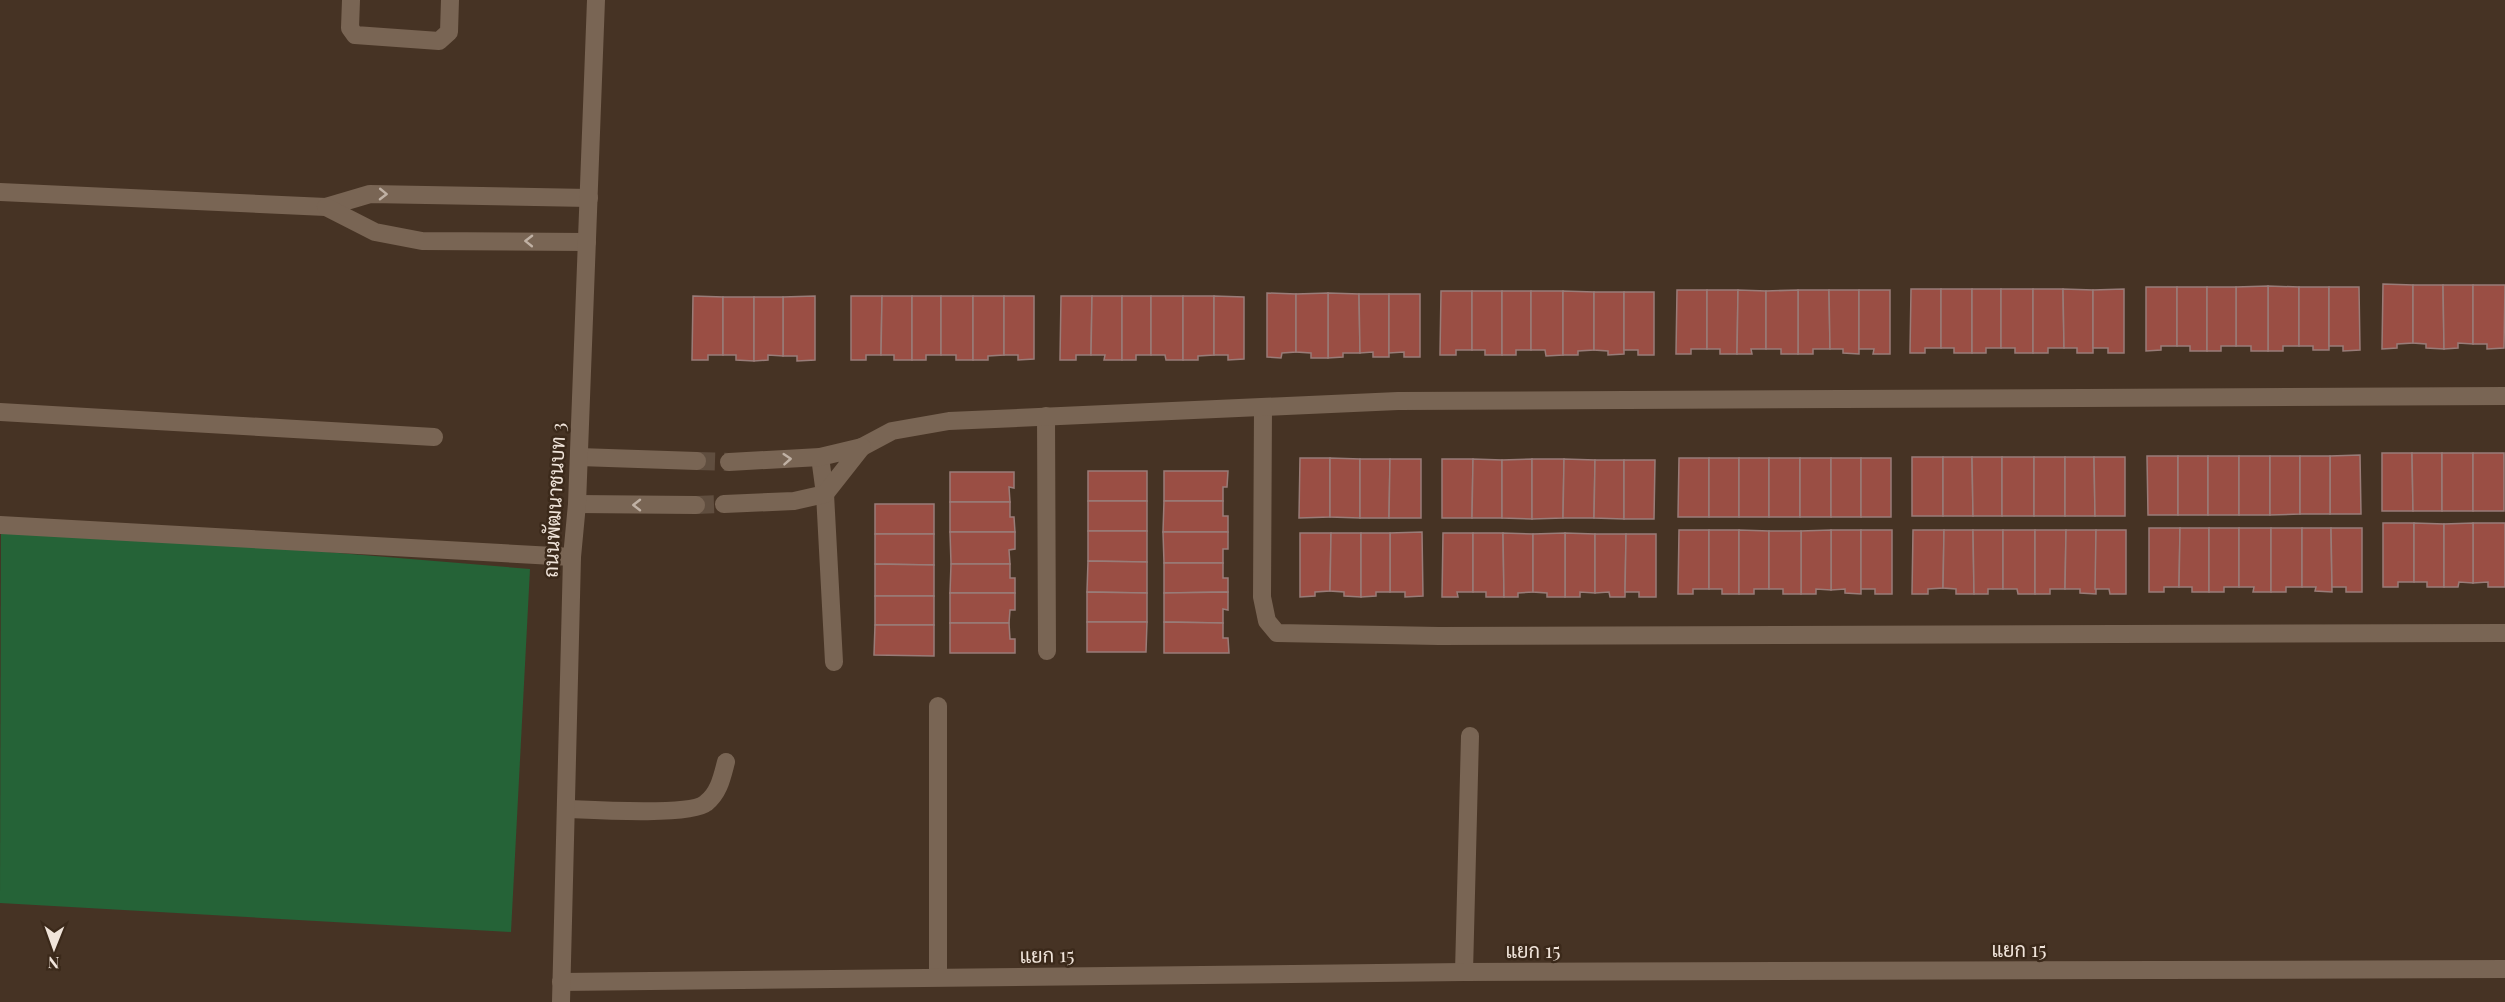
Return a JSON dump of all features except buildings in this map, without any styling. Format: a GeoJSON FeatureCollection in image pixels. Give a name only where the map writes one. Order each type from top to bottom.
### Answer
{"type":"FeatureCollection","features":[{"type":"Feature","properties":{"kind":"street"},"geometry":{"type":"LineString","coordinates":[[351,0],[350,28],[355,35],[439,41],[449,32],[450,0]]}},
{"type":"Feature","properties":{"kind":"street","name":"ถนนพัฒนาชนบท 3"},"geometry":{"type":"LineString","coordinates":[[561,1002],[572,557],[577,504],[596,0]]}},
{"type":"Feature","properties":{"kind":"street"},"geometry":{"type":"LineString","coordinates":[[0,192],[326,207],[370,194],[589,198]]}},
{"type":"Feature","properties":{"kind":"street"},"geometry":{"type":"LineString","coordinates":[[326,207],[375,231],[422,241],[587,242]]}},
{"type":"Feature","properties":{"kind":"street"},"geometry":{"type":"LineString","coordinates":[[729,462],[820,457],[862,447],[892,431],[949,421],[1410,401],[2505,396]]}},
{"type":"Feature","properties":{"kind":"street"},"geometry":{"type":"LineString","coordinates":[[1263,408],[1262,597],[1267,621],[1277,633],[1462,636],[2505,633]]}},
{"type":"Feature","properties":{"kind":"street"},"geometry":{"type":"LineString","coordinates":[[0,412],[434,437]]}},
{"type":"Feature","properties":{"kind":"street"},"geometry":{"type":"LineString","coordinates":[[1046,416],[1047,651]]}},
{"type":"Feature","properties":{"kind":"street"},"geometry":{"type":"LineString","coordinates":[[724,504],[794,501],[825,494],[862,447]]}},
{"type":"Feature","properties":{"kind":"street"},"geometry":{"type":"LineString","coordinates":[[579,457],[697,461]]}},
{"type":"Feature","properties":{"kind":"street"},"geometry":{"type":"LineString","coordinates":[[820,457],[825,494],[834,662]]}},
{"type":"Feature","properties":{"kind":"street"},"geometry":{"type":"LineString","coordinates":[[577,504],[696,505]]}},
{"type":"Feature","properties":{"kind":"street"},"geometry":{"type":"LineString","coordinates":[[0,525],[572,557]]}},
{"type":"Feature","properties":{"kind":"street"},"geometry":{"type":"LineString","coordinates":[[938,706],[938,977]]}},
{"type":"Feature","properties":{"kind":"street"},"geometry":{"type":"LineString","coordinates":[[1464,972],[1470,736]]}},
{"type":"Feature","properties":{"kind":"street"},"geometry":{"type":"LineString","coordinates":[[567,809],[671,810],[705,805],[715,795],[721,783],[726,762]]}},
{"type":"Feature","properties":{"kind":"street","name":"แยก 15"},"geometry":{"type":"LineString","coordinates":[[561,982],[1464,972],[2505,969]]}},
{"type":"Feature","properties":{"kind":"green space"},"geometry":{"type":"Polygon","coordinates":[[[1,525],[530,569],[511,932],[0,903],[1,525]]]}},
{"type":"Feature","properties":{"kind":"tunnel"},"geometry":{"type":"LineString","coordinates":[[697,461],[729,462]]}},
{"type":"Feature","properties":{"kind":"tunnel"},"geometry":{"type":"LineString","coordinates":[[696,505],[724,504]]}}]}
